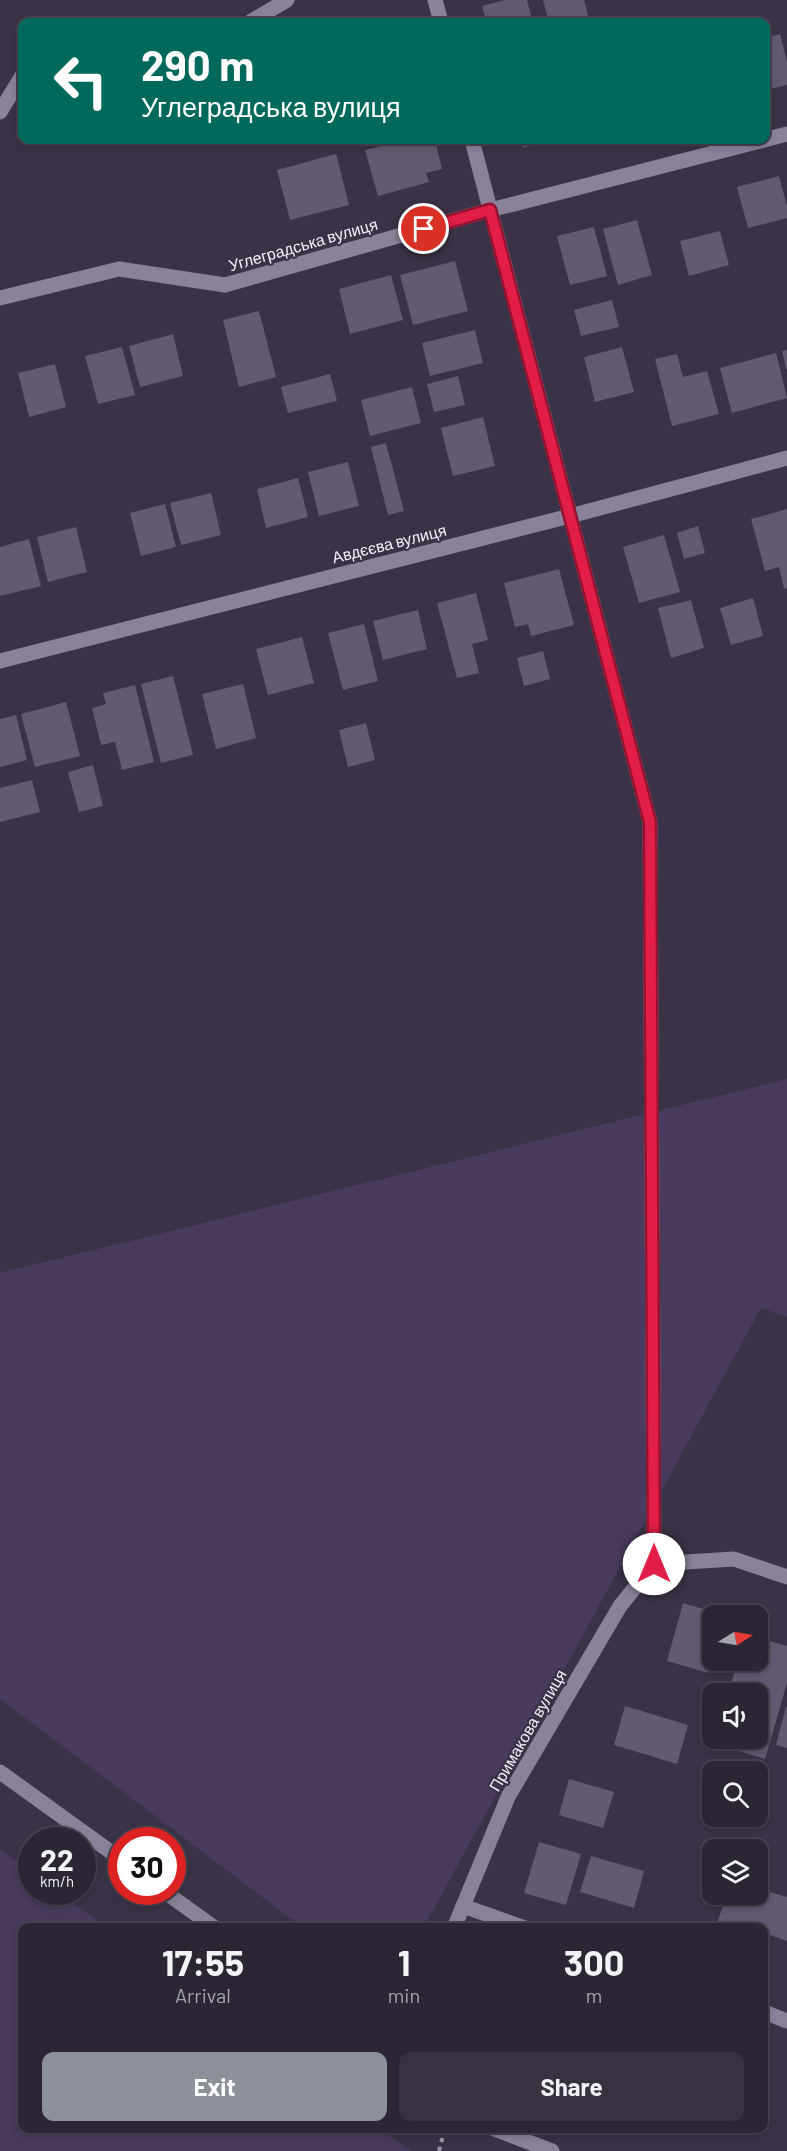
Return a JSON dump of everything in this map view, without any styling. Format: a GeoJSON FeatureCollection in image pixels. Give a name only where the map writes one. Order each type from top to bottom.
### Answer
{"type":"FeatureCollection","features":[{"type":"Feature","properties":{"kind":"street"},"geometry":{"type":"LineString","coordinates":[[257,18],[286,0]]}},
{"type":"Feature","properties":{"kind":"street"},"geometry":{"type":"LineString","coordinates":[[435,0],[440,18]]}},
{"type":"Feature","properties":{"kind":"street"},"geometry":{"type":"LineString","coordinates":[[0,112],[18,83]]}},
{"type":"Feature","properties":{"kind":"street","name":"Углеградська вулиця"},"geometry":{"type":"LineString","coordinates":[[770,138],[787,134]]}},
{"type":"Feature","properties":{"kind":"street"},"geometry":{"type":"LineString","coordinates":[[472,144],[650,822],[654,1564],[734,1559],[787,1577]]}},
{"type":"Feature","properties":{"kind":"street","name":"Углеградська вулиця"},"geometry":{"type":"LineString","coordinates":[[0,298],[119,269],[225,285],[490,210],[748,144]]}},
{"type":"Feature","properties":{"kind":"street","name":"Авдєєва вулиця"},"geometry":{"type":"LineString","coordinates":[[0,661],[570,516],[787,458]]}},
{"type":"Feature","properties":{"kind":"street","name":"Примакова вулиця"},"geometry":{"type":"LineString","coordinates":[[456,1923],[508,1797],[620,1606],[654,1564]]}},
{"type":"Feature","properties":{"kind":"street"},"geometry":{"type":"LineString","coordinates":[[0,1772],[108,1850]]}},
{"type":"Feature","properties":{"kind":"street"},"geometry":{"type":"LineString","coordinates":[[183,1905],[208,1923]]}},
{"type":"Feature","properties":{"kind":"street"},"geometry":{"type":"LineString","coordinates":[[463,1906],[511,1923]]}},
{"type":"Feature","properties":{"kind":"street"},"geometry":{"type":"LineString","coordinates":[[768,2014],[787,2021]]}},
{"type":"Feature","properties":{"kind":"street"},"geometry":{"type":"LineString","coordinates":[[505,2133],[552,2151]]}},
{"type":"Feature","properties":{"kind":"path"},"geometry":{"type":"LineString","coordinates":[[439,2151],[444,2133]]}},
{"type":"Feature","properties":{"kind":"shaded area"},"geometry":{"type":"Polygon","coordinates":[[[787,1079],[787,1317],[761,1308],[426,1923],[297,1923],[186,1839],[186,1827],[170,1827],[0,1699],[0,1273],[787,1079]]]}},
{"type":"Feature","properties":{"kind":"shaded area"},"geometry":{"type":"Polygon","coordinates":[[[0,1849],[18,1862],[18,1905],[76,1905],[101,1923],[18,1923],[18,2133],[385,2133],[411,2151],[0,2151],[0,1849]]]}},
{"type":"Feature","properties":{"kind":"building"},"geometry":{"type":"Polygon","coordinates":[[[505,0],[527,0],[532,18],[485,18],[482,6],[505,0]]]}},
{"type":"Feature","properties":{"kind":"building"},"geometry":{"type":"Polygon","coordinates":[[[543,0],[584,0],[588,16],[548,18],[543,0]]]}},
{"type":"Feature","properties":{"kind":"building"},"geometry":{"type":"Polygon","coordinates":[[[780,34],[787,62],[787,85],[770,89],[770,37],[780,34]]]}},
{"type":"Feature","properties":{"kind":"building"},"geometry":{"type":"Polygon","coordinates":[[[390,144],[436,144],[442,169],[426,173],[429,182],[378,196],[365,150],[390,144]]]}},
{"type":"Feature","properties":{"kind":"building"},"geometry":{"type":"Polygon","coordinates":[[[522,144],[538,144],[523,148],[522,144]]]}},
{"type":"Feature","properties":{"kind":"building"},"geometry":{"type":"Polygon","coordinates":[[[336,154],[349,205],[290,220],[277,170],[336,154]]]}},
{"type":"Feature","properties":{"kind":"building"},"geometry":{"type":"Polygon","coordinates":[[[779,176],[787,206],[787,218],[748,228],[737,187],[779,176]]]}},
{"type":"Feature","properties":{"kind":"building"},"geometry":{"type":"Polygon","coordinates":[[[637,220],[652,275],[618,285],[603,229],[637,220]]]}},
{"type":"Feature","properties":{"kind":"building"},"geometry":{"type":"Polygon","coordinates":[[[594,227],[607,276],[570,285],[557,236],[594,227]]]}},
{"type":"Feature","properties":{"kind":"building"},"geometry":{"type":"Polygon","coordinates":[[[720,231],[729,265],[689,276],[680,241],[720,231]]]}},
{"type":"Feature","properties":{"kind":"building"},"geometry":{"type":"Polygon","coordinates":[[[455,261],[468,311],[413,325],[400,275],[455,261]]]}},
{"type":"Feature","properties":{"kind":"building"},"geometry":{"type":"Polygon","coordinates":[[[391,275],[403,320],[350,334],[339,289],[391,275]]]}},
{"type":"Feature","properties":{"kind":"building"},"geometry":{"type":"Polygon","coordinates":[[[612,300],[619,327],[581,336],[574,310],[612,300]]]}},
{"type":"Feature","properties":{"kind":"building"},"geometry":{"type":"Polygon","coordinates":[[[259,311],[276,377],[239,387],[223,320],[259,311]]]}},
{"type":"Feature","properties":{"kind":"building"},"geometry":{"type":"Polygon","coordinates":[[[475,330],[483,363],[430,376],[422,343],[475,330]]]}},
{"type":"Feature","properties":{"kind":"building"},"geometry":{"type":"Polygon","coordinates":[[[173,334],[183,376],[140,387],[129,346],[173,334]]]}},
{"type":"Feature","properties":{"kind":"building"},"geometry":{"type":"Polygon","coordinates":[[[122,347],[135,395],[98,404],[85,356],[122,347]]]}},
{"type":"Feature","properties":{"kind":"building"},"geometry":{"type":"Polygon","coordinates":[[[622,347],[634,392],[595,402],[584,357],[622,347]]]}},
{"type":"Feature","properties":{"kind":"building"},"geometry":{"type":"Polygon","coordinates":[[[787,350],[787,369],[786,369],[782,351],[787,350]]]}},
{"type":"Feature","properties":{"kind":"building"},"geometry":{"type":"Polygon","coordinates":[[[776,353],[787,398],[732,413],[720,368],[776,353]]]}},
{"type":"Feature","properties":{"kind":"building"},"geometry":{"type":"Polygon","coordinates":[[[677,354],[683,377],[707,371],[719,414],[672,426],[655,359],[677,354]]]}},
{"type":"Feature","properties":{"kind":"building"},"geometry":{"type":"Polygon","coordinates":[[[55,364],[66,407],[29,417],[18,373],[55,364]]]}},
{"type":"Feature","properties":{"kind":"building"},"geometry":{"type":"Polygon","coordinates":[[[330,374],[337,401],[288,413],[281,387],[330,374]]]}},
{"type":"Feature","properties":{"kind":"building"},"geometry":{"type":"Polygon","coordinates":[[[458,376],[465,405],[434,412],[427,384],[458,376]]]}},
{"type":"Feature","properties":{"kind":"building"},"geometry":{"type":"Polygon","coordinates":[[[412,387],[421,423],[370,436],[361,400],[412,387]]]}},
{"type":"Feature","properties":{"kind":"building"},"geometry":{"type":"Polygon","coordinates":[[[483,417],[495,466],[453,476],[441,428],[483,417]]]}},
{"type":"Feature","properties":{"kind":"building"},"geometry":{"type":"Polygon","coordinates":[[[386,443],[404,511],[388,515],[371,447],[386,443]]]}},
{"type":"Feature","properties":{"kind":"building"},"geometry":{"type":"Polygon","coordinates":[[[348,462],[359,506],[319,516],[308,472],[348,462]]]}},
{"type":"Feature","properties":{"kind":"building"},"geometry":{"type":"Polygon","coordinates":[[[298,478],[308,517],[266,528],[257,489],[298,478]]]}},
{"type":"Feature","properties":{"kind":"building"},"geometry":{"type":"Polygon","coordinates":[[[211,493],[221,535],[181,545],[170,503],[211,493]]]}},
{"type":"Feature","properties":{"kind":"building"},"geometry":{"type":"Polygon","coordinates":[[[165,504],[176,547],[141,556],[130,513],[165,504]]]}},
{"type":"Feature","properties":{"kind":"building"},"geometry":{"type":"Polygon","coordinates":[[[787,509],[787,588],[784,589],[779,567],[765,571],[751,519],[787,509]]]}},
{"type":"Feature","properties":{"kind":"building"},"geometry":{"type":"Polygon","coordinates":[[[698,526],[705,553],[684,559],[677,533],[698,526]]]}},
{"type":"Feature","properties":{"kind":"building"},"geometry":{"type":"Polygon","coordinates":[[[76,527],[87,572],[48,582],[37,537],[76,527]]]}},
{"type":"Feature","properties":{"kind":"building"},"geometry":{"type":"Polygon","coordinates":[[[664,535],[680,592],[639,603],[623,547],[664,535]]]}},
{"type":"Feature","properties":{"kind":"building"},"geometry":{"type":"Polygon","coordinates":[[[29,539],[41,586],[0,596],[0,547],[29,539]]]}},
{"type":"Feature","properties":{"kind":"building"},"geometry":{"type":"Polygon","coordinates":[[[559,569],[574,625],[531,636],[528,624],[515,627],[504,583],[559,569]]]}},
{"type":"Feature","properties":{"kind":"building"},"geometry":{"type":"Polygon","coordinates":[[[476,593],[488,640],[472,644],[479,673],[457,678],[437,603],[476,593]]]}},
{"type":"Feature","properties":{"kind":"building"},"geometry":{"type":"Polygon","coordinates":[[[753,598],[763,636],[731,645],[720,608],[753,598]]]}},
{"type":"Feature","properties":{"kind":"building"},"geometry":{"type":"Polygon","coordinates":[[[691,600],[704,648],[671,658],[658,608],[691,600]]]}},
{"type":"Feature","properties":{"kind":"building"},"geometry":{"type":"Polygon","coordinates":[[[418,610],[427,649],[383,660],[373,621],[418,610]]]}},
{"type":"Feature","properties":{"kind":"building"},"geometry":{"type":"Polygon","coordinates":[[[364,624],[378,681],[343,690],[328,633],[364,624]]]}},
{"type":"Feature","properties":{"kind":"building"},"geometry":{"type":"Polygon","coordinates":[[[302,637],[314,683],[268,695],[256,649],[302,637]]]}},
{"type":"Feature","properties":{"kind":"building"},"geometry":{"type":"Polygon","coordinates":[[[543,651],[550,679],[524,686],[517,658],[543,651]]]}},
{"type":"Feature","properties":{"kind":"building"},"geometry":{"type":"Polygon","coordinates":[[[173,676],[193,755],[161,763],[141,684],[173,676]]]}},
{"type":"Feature","properties":{"kind":"building"},"geometry":{"type":"Polygon","coordinates":[[[243,684],[256,738],[216,749],[202,694],[243,684]]]}},
{"type":"Feature","properties":{"kind":"building"},"geometry":{"type":"Polygon","coordinates":[[[135,685],[154,762],[122,770],[115,742],[101,745],[92,708],[106,704],[103,693],[135,685]]]}},
{"type":"Feature","properties":{"kind":"building"},"geometry":{"type":"Polygon","coordinates":[[[66,702],[80,756],[35,767],[21,714],[66,702]]]}},
{"type":"Feature","properties":{"kind":"building"},"geometry":{"type":"Polygon","coordinates":[[[16,715],[27,760],[0,767],[0,719],[16,715]]]}},
{"type":"Feature","properties":{"kind":"building"},"geometry":{"type":"Polygon","coordinates":[[[366,723],[375,760],[348,767],[339,730],[366,723]]]}},
{"type":"Feature","properties":{"kind":"building"},"geometry":{"type":"Polygon","coordinates":[[[93,765],[103,806],[79,812],[68,772],[93,765]]]}},
{"type":"Feature","properties":{"kind":"building"},"geometry":{"type":"Polygon","coordinates":[[[32,780],[40,812],[0,822],[0,788],[32,780]]]}},
{"type":"Feature","properties":{"kind":"building"},"geometry":{"type":"Polygon","coordinates":[[[683,1603],[702,1609],[702,1671],[709,1671],[708,1673],[667,1661],[683,1603]]]}},
{"type":"Feature","properties":{"kind":"building"},"geometry":{"type":"Polygon","coordinates":[[[768,1641],[787,1646],[787,1683],[768,1749],[768,1683],[731,1683],[735,1671],[768,1671],[768,1641]]]}},
{"type":"Feature","properties":{"kind":"building"},"geometry":{"type":"Polygon","coordinates":[[[625,1706],[688,1725],[677,1764],[614,1745],[625,1706]]]}},
{"type":"Feature","properties":{"kind":"building"},"geometry":{"type":"Polygon","coordinates":[[[787,1707],[787,1748],[776,1745],[787,1707]]]}},
{"type":"Feature","properties":{"kind":"building"},"geometry":{"type":"Polygon","coordinates":[[[733,1749],[768,1749],[765,1759],[733,1749]]]}},
{"type":"Feature","properties":{"kind":"building"},"geometry":{"type":"Polygon","coordinates":[[[569,1779],[614,1792],[603,1828],[559,1815],[569,1779]]]}},
{"type":"Feature","properties":{"kind":"building"},"geometry":{"type":"Polygon","coordinates":[[[539,1842],[581,1854],[566,1905],[524,1893],[539,1842]]]}},
{"type":"Feature","properties":{"kind":"building"},"geometry":{"type":"Polygon","coordinates":[[[591,1856],[644,1871],[634,1908],[580,1892],[591,1856]]]}},
{"type":"Feature","properties":{"kind":"building"},"geometry":{"type":"Polygon","coordinates":[[[768,1892],[787,1897],[787,1941],[768,1934],[768,1923],[717,1923],[723,1905],[768,1905],[768,1892]]]}},
{"type":"Feature","properties":{"kind":"route"},"geometry":{"type":"LineString","coordinates":[[424,229],[490,210],[650,822],[654,1564]]}}]}
